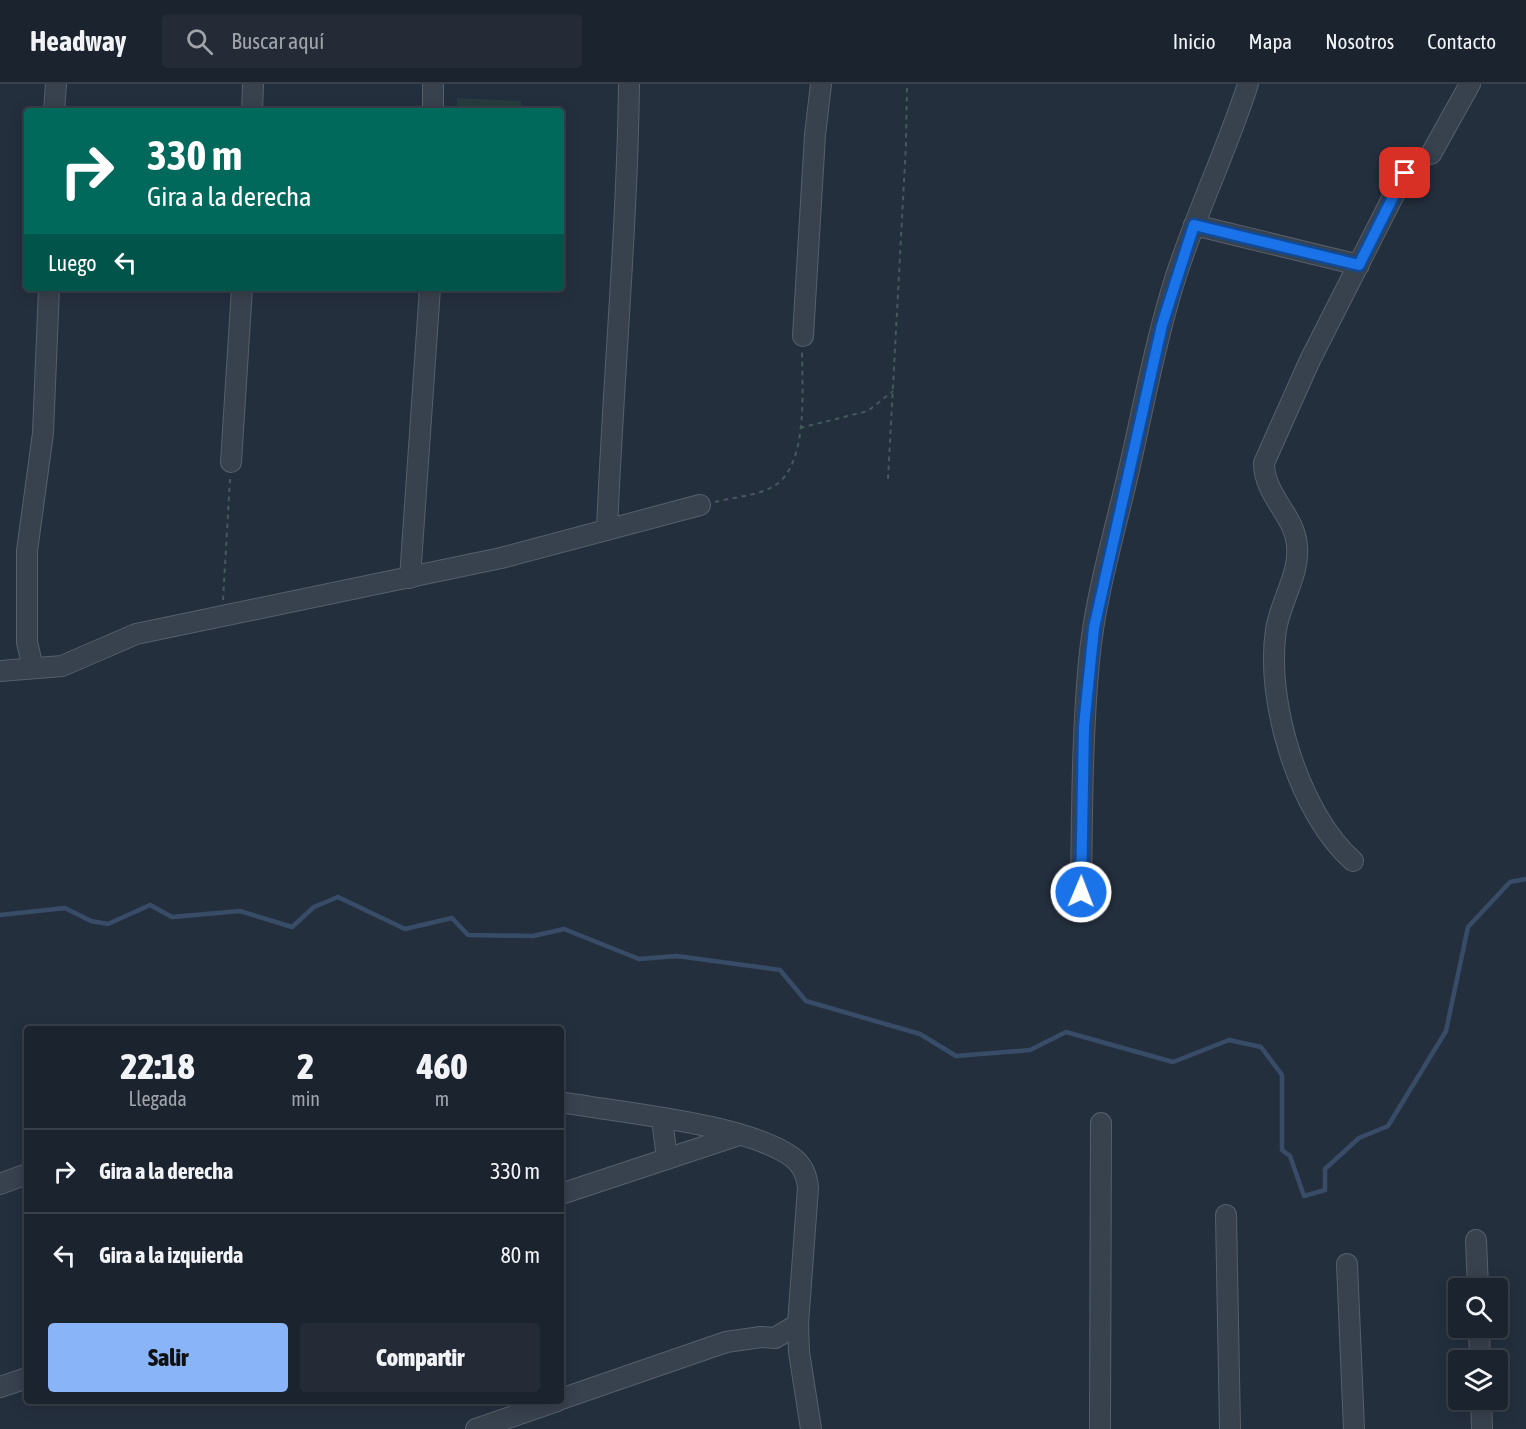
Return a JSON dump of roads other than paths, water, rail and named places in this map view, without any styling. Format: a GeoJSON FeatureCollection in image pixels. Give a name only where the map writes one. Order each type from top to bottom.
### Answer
{"type":"FeatureCollection","features":[{"type":"Feature","properties":{"kind":"street"},"geometry":{"type":"LineString","coordinates":[[54,108],[56,84]]}},
{"type":"Feature","properties":{"kind":"street"},"geometry":{"type":"LineString","coordinates":[[252,108],[253,84]]}},
{"type":"Feature","properties":{"kind":"street"},"geometry":{"type":"LineString","coordinates":[[433,84],[433,108]]}},
{"type":"Feature","properties":{"kind":"street"},"geometry":{"type":"LineString","coordinates":[[607,530],[613,384],[624,252],[629,84]]}},
{"type":"Feature","properties":{"kind":"street"},"geometry":{"type":"LineString","coordinates":[[803,336],[814,146],[821,84]]}},
{"type":"Feature","properties":{"kind":"street"},"geometry":{"type":"LineString","coordinates":[[1081,892],[1084,726],[1094,628],[1162,325],[1194,225],[1231,137],[1248,84]]}},
{"type":"Feature","properties":{"kind":"street"},"geometry":{"type":"LineString","coordinates":[[1431,154],[1470,84]]}},
{"type":"Feature","properties":{"kind":"street"},"geometry":{"type":"LineString","coordinates":[[1353,861],[1330,837],[1306,798],[1297,774],[1278,701],[1276,630],[1296,563],[1297,544],[1291,524],[1271,493],[1264,475],[1264,463],[1310,360],[1405,173]]}},
{"type":"Feature","properties":{"kind":"street"},"geometry":{"type":"LineString","coordinates":[[1194,225],[1359,265]]}},
{"type":"Feature","properties":{"kind":"street"},"geometry":{"type":"LineString","coordinates":[[33,668],[27,642],[27,551],[43,433],[49,291]]}},
{"type":"Feature","properties":{"kind":"street"},"geometry":{"type":"LineString","coordinates":[[231,462],[242,291]]}},
{"type":"Feature","properties":{"kind":"street"},"geometry":{"type":"LineString","coordinates":[[410,578],[430,291]]}},
{"type":"Feature","properties":{"kind":"street"},"geometry":{"type":"LineString","coordinates":[[0,671],[77,662],[136,634],[501,558],[700,505]]}},
{"type":"Feature","properties":{"kind":"street"},"geometry":{"type":"LineString","coordinates":[[564,1103],[739,1135],[759,1140],[794,1158],[807,1176],[798,1324],[799,1352],[811,1429]]}},
{"type":"Feature","properties":{"kind":"street"},"geometry":{"type":"LineString","coordinates":[[662,1119],[667,1159]]}},
{"type":"Feature","properties":{"kind":"street"},"geometry":{"type":"LineString","coordinates":[[1100,1429],[1101,1123]]}},
{"type":"Feature","properties":{"kind":"street"},"geometry":{"type":"LineString","coordinates":[[564,1193],[739,1135]]}},
{"type":"Feature","properties":{"kind":"street"},"geometry":{"type":"LineString","coordinates":[[0,1184],[24,1175]]}},
{"type":"Feature","properties":{"kind":"street"},"geometry":{"type":"LineString","coordinates":[[1226,1215],[1230,1429]]}},
{"type":"Feature","properties":{"kind":"street"},"geometry":{"type":"LineString","coordinates":[[1476,1240],[1478,1278]]}},
{"type":"Feature","properties":{"kind":"street"},"geometry":{"type":"LineString","coordinates":[[1347,1264],[1354,1429]]}},
{"type":"Feature","properties":{"kind":"street"},"geometry":{"type":"LineString","coordinates":[[776,1338],[798,1324]]}},
{"type":"Feature","properties":{"kind":"street"},"geometry":{"type":"LineString","coordinates":[[564,1398],[726,1342],[760,1337],[776,1338],[799,1352]]}},
{"type":"Feature","properties":{"kind":"street"},"geometry":{"type":"LineString","coordinates":[[0,1387],[24,1379]]}},
{"type":"Feature","properties":{"kind":"street"},"geometry":{"type":"LineString","coordinates":[[476,1429],[547,1404]]}},
{"type":"Feature","properties":{"kind":"street"},"geometry":{"type":"LineString","coordinates":[[1481,1410],[1482,1429]]}},
{"type":"Feature","properties":{"kind":"waterway"},"geometry":{"type":"LineString","coordinates":[[0,915],[65,908],[91,921],[108,924],[150,905],[172,917],[240,911],[292,927],[314,907],[338,897],[405,929],[452,918],[468,935],[533,936],[564,929],[639,959],[677,956],[780,970],[806,1001],[920,1034],[956,1056],[1030,1050],[1066,1032],[1173,1062],[1229,1040],[1261,1047],[1282,1075],[1282,1150],[1290,1156],[1304,1196],[1325,1190],[1325,1169],[1359,1138],[1388,1126],[1446,1031],[1468,927],[1510,882],[1526,879]]}}]}
